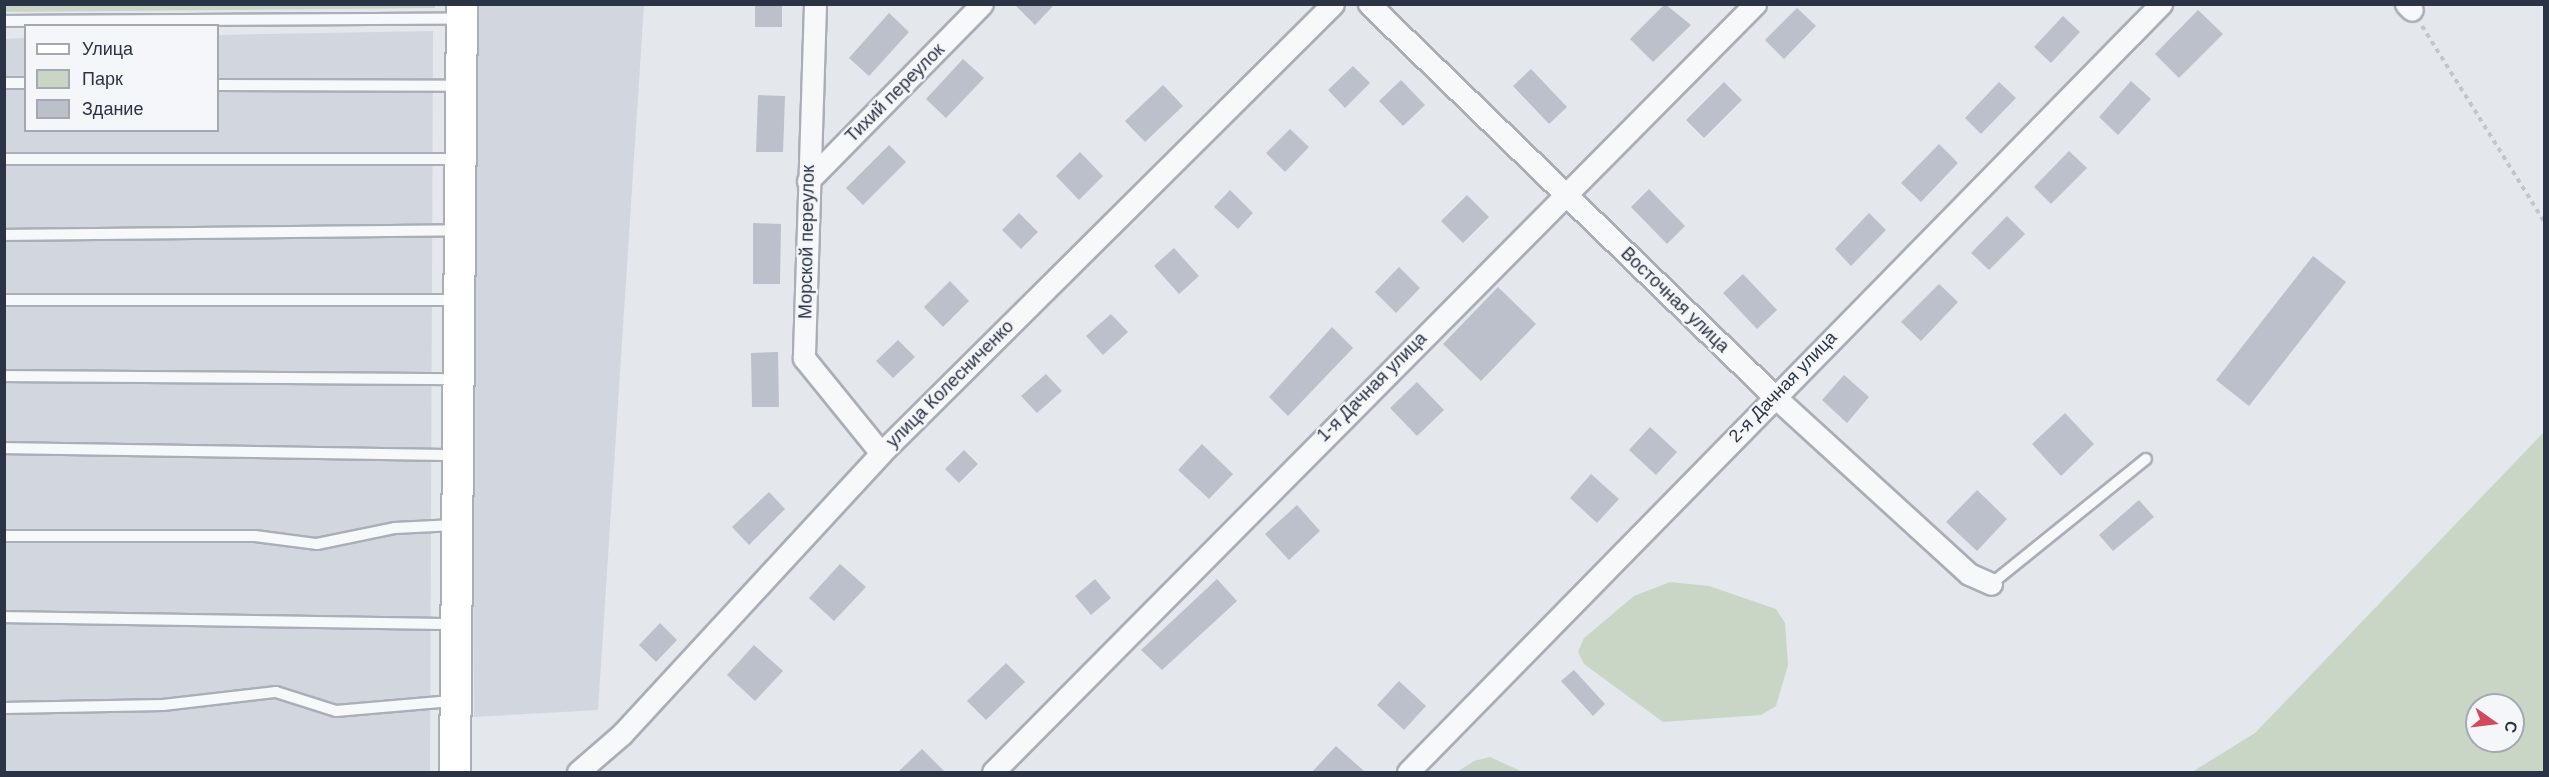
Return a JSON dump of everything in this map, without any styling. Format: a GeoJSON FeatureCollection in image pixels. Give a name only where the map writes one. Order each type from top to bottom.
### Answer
{"type":"FeatureCollection","features":[{"type":"Feature","properties":{"kind":"main road"},"geometry":{"type":"LineString","coordinates":[[455,772],[462,12]]}},
{"type":"Feature","properties":{"kind":"street","name":"Морской переулок"},"geometry":{"type":"LineString","coordinates":[[815,4],[804,358],[881,453]]}},
{"type":"Feature","properties":{"kind":"street","name":"Тихий переулок"},"geometry":{"type":"LineString","coordinates":[[808,181],[982,4]]}},
{"type":"Feature","properties":{"kind":"street","name":"улица Колесниченко"},"geometry":{"type":"LineString","coordinates":[[578,772],[622,734],[881,453],[1333,4]]}},
{"type":"Feature","properties":{"kind":"street","name":"Восточная улица"},"geometry":{"type":"LineString","coordinates":[[1369,4],[1774,396],[1969,574],[1991,584]]}},
{"type":"Feature","properties":{"kind":"street","name":"1-я Дачная улица"},"geometry":{"type":"LineString","coordinates":[[993,772],[1564,192],[1755,4]]}},
{"type":"Feature","properties":{"kind":"street","name":"2-я Дачная улица"},"geometry":{"type":"LineString","coordinates":[[1408,772],[1774,396],[2161,4]]}},
{"type":"Feature","properties":{"kind":"lane"},"geometry":{"type":"LineString","coordinates":[[4,21],[462,12]]}},
{"type":"Feature","properties":{"kind":"lane"},"geometry":{"type":"LineString","coordinates":[[4,83],[24,83]]}},
{"type":"Feature","properties":{"kind":"lane"},"geometry":{"type":"LineString","coordinates":[[219,85],[461,86]]}},
{"type":"Feature","properties":{"kind":"lane"},"geometry":{"type":"LineString","coordinates":[[4,159],[461,159]]}},
{"type":"Feature","properties":{"kind":"lane"},"geometry":{"type":"LineString","coordinates":[[4,235],[460,230]]}},
{"type":"Feature","properties":{"kind":"lane"},"geometry":{"type":"LineString","coordinates":[[4,300],[459,300]]}},
{"type":"Feature","properties":{"kind":"lane"},"geometry":{"type":"LineString","coordinates":[[4,376],[459,379]]}},
{"type":"Feature","properties":{"kind":"lane"},"geometry":{"type":"LineString","coordinates":[[4,448],[458,455]]}},
{"type":"Feature","properties":{"kind":"lane"},"geometry":{"type":"LineString","coordinates":[[1991,584],[2146,459]]}},
{"type":"Feature","properties":{"kind":"lane"},"geometry":{"type":"LineString","coordinates":[[4,536],[232,536],[317,544],[394,528],[457,525]]}},
{"type":"Feature","properties":{"kind":"lane"},"geometry":{"type":"LineString","coordinates":[[4,617],[456,624]]}},
{"type":"Feature","properties":{"kind":"lane"},"geometry":{"type":"LineString","coordinates":[[4,708],[163,705],[276,692],[336,711],[456,701]]}},
{"type":"Feature","properties":{"kind":"path"},"geometry":{"type":"LineString","coordinates":[[2409,7],[2544,221]]}},
{"type":"Feature","properties":{"kind":"shaded area"},"geometry":{"type":"Polygon","coordinates":[[[470,5],[644,5],[598,710],[474,717],[470,5]]]}},
{"type":"Feature","properties":{"kind":"shaded area"},"geometry":{"type":"Polygon","coordinates":[[[433,31],[430,772],[5,772],[4,39],[24,38],[24,132],[219,132],[219,35],[433,31]]]}},
{"type":"Feature","properties":{"kind":"green space"},"geometry":{"type":"Polygon","coordinates":[[[5,4],[435,4],[435,8],[4,12],[5,4]]]}},
{"type":"Feature","properties":{"kind":"green space"},"geometry":{"type":"Polygon","coordinates":[[[2544,432],[2544,772],[2192,772],[2255,733],[2544,432]]]}},
{"type":"Feature","properties":{"kind":"green space"},"geometry":{"type":"Polygon","coordinates":[[[1670,582],[1709,586],[1776,609],[1785,623],[1788,665],[1776,706],[1761,715],[1663,722],[1584,664],[1578,652],[1584,638],[1634,596],[1670,582]]]}},
{"type":"Feature","properties":{"kind":"green space"},"geometry":{"type":"Polygon","coordinates":[[[1490,757],[1523,772],[1457,772],[1474,761],[1490,757]]]}},
{"type":"Feature","properties":{"kind":"building"},"geometry":{"type":"Polygon","coordinates":[[[755,4],[782,4],[782,27],[755,27],[755,4]]]}},
{"type":"Feature","properties":{"kind":"building"},"geometry":{"type":"Polygon","coordinates":[[[1014,4],[1055,4],[1035,25],[1014,4]]]}},
{"type":"Feature","properties":{"kind":"building"},"geometry":{"type":"Polygon","coordinates":[[[1665,4],[1691,25],[1653,62],[1630,39],[1665,4]]]}},
{"type":"Feature","properties":{"kind":"building"},"geometry":{"type":"Polygon","coordinates":[[[1797,8],[1816,26],[1784,59],[1765,40],[1797,8]]]}},
{"type":"Feature","properties":{"kind":"building"},"geometry":{"type":"Polygon","coordinates":[[[2198,10],[2223,34],[2179,78],[2155,54],[2198,10]]]}},
{"type":"Feature","properties":{"kind":"building"},"geometry":{"type":"Polygon","coordinates":[[[889,13],[909,32],[869,76],[849,58],[889,13]]]}},
{"type":"Feature","properties":{"kind":"building"},"geometry":{"type":"Polygon","coordinates":[[[2063,16],[2080,32],[2051,63],[2034,47],[2063,16]]]}},
{"type":"Feature","properties":{"kind":"building"},"geometry":{"type":"Polygon","coordinates":[[[963,59],[984,78],[946,118],[926,99],[963,59]]]}},
{"type":"Feature","properties":{"kind":"building"},"geometry":{"type":"Polygon","coordinates":[[[1353,66],[1370,83],[1345,108],[1328,90],[1353,66]]]}},
{"type":"Feature","properties":{"kind":"building"},"geometry":{"type":"Polygon","coordinates":[[[1531,69],[1567,107],[1549,124],[1513,86],[1531,69]]]}},
{"type":"Feature","properties":{"kind":"building"},"geometry":{"type":"Polygon","coordinates":[[[1401,80],[1425,105],[1403,126],[1379,101],[1401,80]]]}},
{"type":"Feature","properties":{"kind":"building"},"geometry":{"type":"Polygon","coordinates":[[[2131,81],[2151,99],[2118,135],[2099,117],[2131,81]]]}},
{"type":"Feature","properties":{"kind":"building"},"geometry":{"type":"Polygon","coordinates":[[[1724,82],[1742,100],[1704,138],[1686,120],[1724,82]]]}},
{"type":"Feature","properties":{"kind":"building"},"geometry":{"type":"Polygon","coordinates":[[[1999,82],[2016,98],[1981,134],[1965,118],[1999,82]]]}},
{"type":"Feature","properties":{"kind":"building"},"geometry":{"type":"Polygon","coordinates":[[[1163,85],[1183,106],[1145,142],[1125,121],[1163,85]]]}},
{"type":"Feature","properties":{"kind":"building"},"geometry":{"type":"Polygon","coordinates":[[[758,95],[785,96],[783,152],[756,152],[758,95]]]}},
{"type":"Feature","properties":{"kind":"building"},"geometry":{"type":"Polygon","coordinates":[[[1290,129],[1309,147],[1285,172],[1266,153],[1290,129]]]}},
{"type":"Feature","properties":{"kind":"building"},"geometry":{"type":"Polygon","coordinates":[[[1939,144],[1958,163],[1921,202],[1901,183],[1939,144]]]}},
{"type":"Feature","properties":{"kind":"building"},"geometry":{"type":"Polygon","coordinates":[[[889,145],[906,162],[863,205],[846,188],[889,145]]]}},
{"type":"Feature","properties":{"kind":"building"},"geometry":{"type":"Polygon","coordinates":[[[2069,151],[2087,168],[2051,204],[2034,187],[2069,151]]]}},
{"type":"Feature","properties":{"kind":"building"},"geometry":{"type":"Polygon","coordinates":[[[1080,152],[1103,176],[1079,200],[1056,176],[1080,152]]]}},
{"type":"Feature","properties":{"kind":"building"},"geometry":{"type":"Polygon","coordinates":[[[1649,189],[1685,226],[1667,244],[1631,207],[1649,189]]]}},
{"type":"Feature","properties":{"kind":"building"},"geometry":{"type":"Polygon","coordinates":[[[1230,190],[1253,213],[1238,229],[1214,207],[1230,190]]]}},
{"type":"Feature","properties":{"kind":"building"},"geometry":{"type":"Polygon","coordinates":[[[1467,195],[1489,217],[1463,243],[1441,221],[1467,195]]]}},
{"type":"Feature","properties":{"kind":"building"},"geometry":{"type":"Polygon","coordinates":[[[1019,213],[1038,232],[1021,249],[1002,230],[1019,213]]]}},
{"type":"Feature","properties":{"kind":"building"},"geometry":{"type":"Polygon","coordinates":[[[1869,213],[1886,230],[1851,266],[1835,249],[1869,213]]]}},
{"type":"Feature","properties":{"kind":"building"},"geometry":{"type":"Polygon","coordinates":[[[2007,216],[2025,234],[1989,270],[1971,253],[2007,216]]]}},
{"type":"Feature","properties":{"kind":"building"},"geometry":{"type":"Polygon","coordinates":[[[753,223],[781,224],[780,284],[753,284],[753,223]]]}},
{"type":"Feature","properties":{"kind":"building"},"geometry":{"type":"Polygon","coordinates":[[[1174,248],[1199,276],[1179,294],[1154,266],[1174,248]]]}},
{"type":"Feature","properties":{"kind":"building"},"geometry":{"type":"Polygon","coordinates":[[[2313,256],[2346,282],[2249,406],[2216,380],[2313,256]]]}},
{"type":"Feature","properties":{"kind":"building"},"geometry":{"type":"Polygon","coordinates":[[[1399,267],[1420,288],[1396,313],[1375,292],[1399,267]]]}},
{"type":"Feature","properties":{"kind":"building"},"geometry":{"type":"Polygon","coordinates":[[[1743,274],[1777,310],[1757,329],[1723,293],[1743,274]]]}},
{"type":"Feature","properties":{"kind":"building"},"geometry":{"type":"Polygon","coordinates":[[[950,281],[969,301],[943,327],[924,307],[950,281]]]}},
{"type":"Feature","properties":{"kind":"building"},"geometry":{"type":"Polygon","coordinates":[[[1939,284],[1958,302],[1921,341],[1901,322],[1939,284]]]}},
{"type":"Feature","properties":{"kind":"building"},"geometry":{"type":"Polygon","coordinates":[[[1498,287],[1536,324],[1481,381],[1443,344],[1498,287]]]}},
{"type":"Feature","properties":{"kind":"building"},"geometry":{"type":"Polygon","coordinates":[[[1111,314],[1128,332],[1103,355],[1086,336],[1111,314]]]}},
{"type":"Feature","properties":{"kind":"building"},"geometry":{"type":"Polygon","coordinates":[[[1332,327],[1353,348],[1288,416],[1269,397],[1332,327]]]}},
{"type":"Feature","properties":{"kind":"building"},"geometry":{"type":"Polygon","coordinates":[[[898,340],[915,357],[893,378],[876,361],[898,340]]]}},
{"type":"Feature","properties":{"kind":"building"},"geometry":{"type":"Polygon","coordinates":[[[778,352],[779,407],[752,407],[751,353],[778,352]]]}},
{"type":"Feature","properties":{"kind":"building"},"geometry":{"type":"Polygon","coordinates":[[[1046,374],[1062,391],[1037,413],[1021,396],[1046,374]]]}},
{"type":"Feature","properties":{"kind":"building"},"geometry":{"type":"Polygon","coordinates":[[[1844,375],[1869,397],[1847,423],[1822,400],[1844,375]]]}},
{"type":"Feature","properties":{"kind":"building"},"geometry":{"type":"Polygon","coordinates":[[[1417,382],[1444,410],[1417,436],[1390,408],[1417,382]]]}},
{"type":"Feature","properties":{"kind":"building"},"geometry":{"type":"Polygon","coordinates":[[[2065,413],[2094,444],[2061,476],[2032,444],[2065,413]]]}},
{"type":"Feature","properties":{"kind":"building"},"geometry":{"type":"Polygon","coordinates":[[[1650,427],[1677,452],[1656,475],[1629,450],[1650,427]]]}},
{"type":"Feature","properties":{"kind":"building"},"geometry":{"type":"Polygon","coordinates":[[[1202,444],[1233,474],[1209,499],[1178,470],[1202,444]]]}},
{"type":"Feature","properties":{"kind":"building"},"geometry":{"type":"Polygon","coordinates":[[[964,450],[978,464],[959,483],[945,469],[964,450]]]}},
{"type":"Feature","properties":{"kind":"building"},"geometry":{"type":"Polygon","coordinates":[[[1591,474],[1619,499],[1597,523],[1570,498],[1591,474]]]}},
{"type":"Feature","properties":{"kind":"building"},"geometry":{"type":"Polygon","coordinates":[[[1977,490],[2007,519],[1977,551],[1946,522],[1977,490]]]}},
{"type":"Feature","properties":{"kind":"building"},"geometry":{"type":"Polygon","coordinates":[[[769,492],[785,509],[749,545],[732,527],[769,492]]]}},
{"type":"Feature","properties":{"kind":"building"},"geometry":{"type":"Polygon","coordinates":[[[2139,500],[2154,517],[2113,551],[2099,535],[2139,500]]]}},
{"type":"Feature","properties":{"kind":"building"},"geometry":{"type":"Polygon","coordinates":[[[1297,505],[1320,531],[1289,560],[1265,534],[1297,505]]]}},
{"type":"Feature","properties":{"kind":"building"},"geometry":{"type":"Polygon","coordinates":[[[840,564],[866,587],[834,621],[809,598],[840,564]]]}},
{"type":"Feature","properties":{"kind":"building"},"geometry":{"type":"Polygon","coordinates":[[[1095,579],[1111,598],[1091,615],[1075,596],[1095,579]]]}},
{"type":"Feature","properties":{"kind":"building"},"geometry":{"type":"Polygon","coordinates":[[[1217,579],[1237,601],[1162,670],[1141,650],[1217,579]]]}},
{"type":"Feature","properties":{"kind":"building"},"geometry":{"type":"Polygon","coordinates":[[[660,623],[677,640],[656,662],[639,645],[660,623]]]}},
{"type":"Feature","properties":{"kind":"building"},"geometry":{"type":"Polygon","coordinates":[[[754,645],[783,671],[755,701],[727,675],[754,645]]]}},
{"type":"Feature","properties":{"kind":"building"},"geometry":{"type":"Polygon","coordinates":[[[1006,663],[1025,682],[986,720],[967,701],[1006,663]]]}},
{"type":"Feature","properties":{"kind":"building"},"geometry":{"type":"Polygon","coordinates":[[[1574,670],[1605,704],[1593,716],[1561,681],[1574,670]]]}},
{"type":"Feature","properties":{"kind":"building"},"geometry":{"type":"Polygon","coordinates":[[[1399,681],[1426,706],[1404,730],[1377,705],[1399,681]]]}},
{"type":"Feature","properties":{"kind":"building"},"geometry":{"type":"Polygon","coordinates":[[[1336,746],[1365,772],[1312,772],[1336,746]]]}},
{"type":"Feature","properties":{"kind":"building"},"geometry":{"type":"Polygon","coordinates":[[[922,749],[945,772],[898,772],[922,749]]]}}]}
